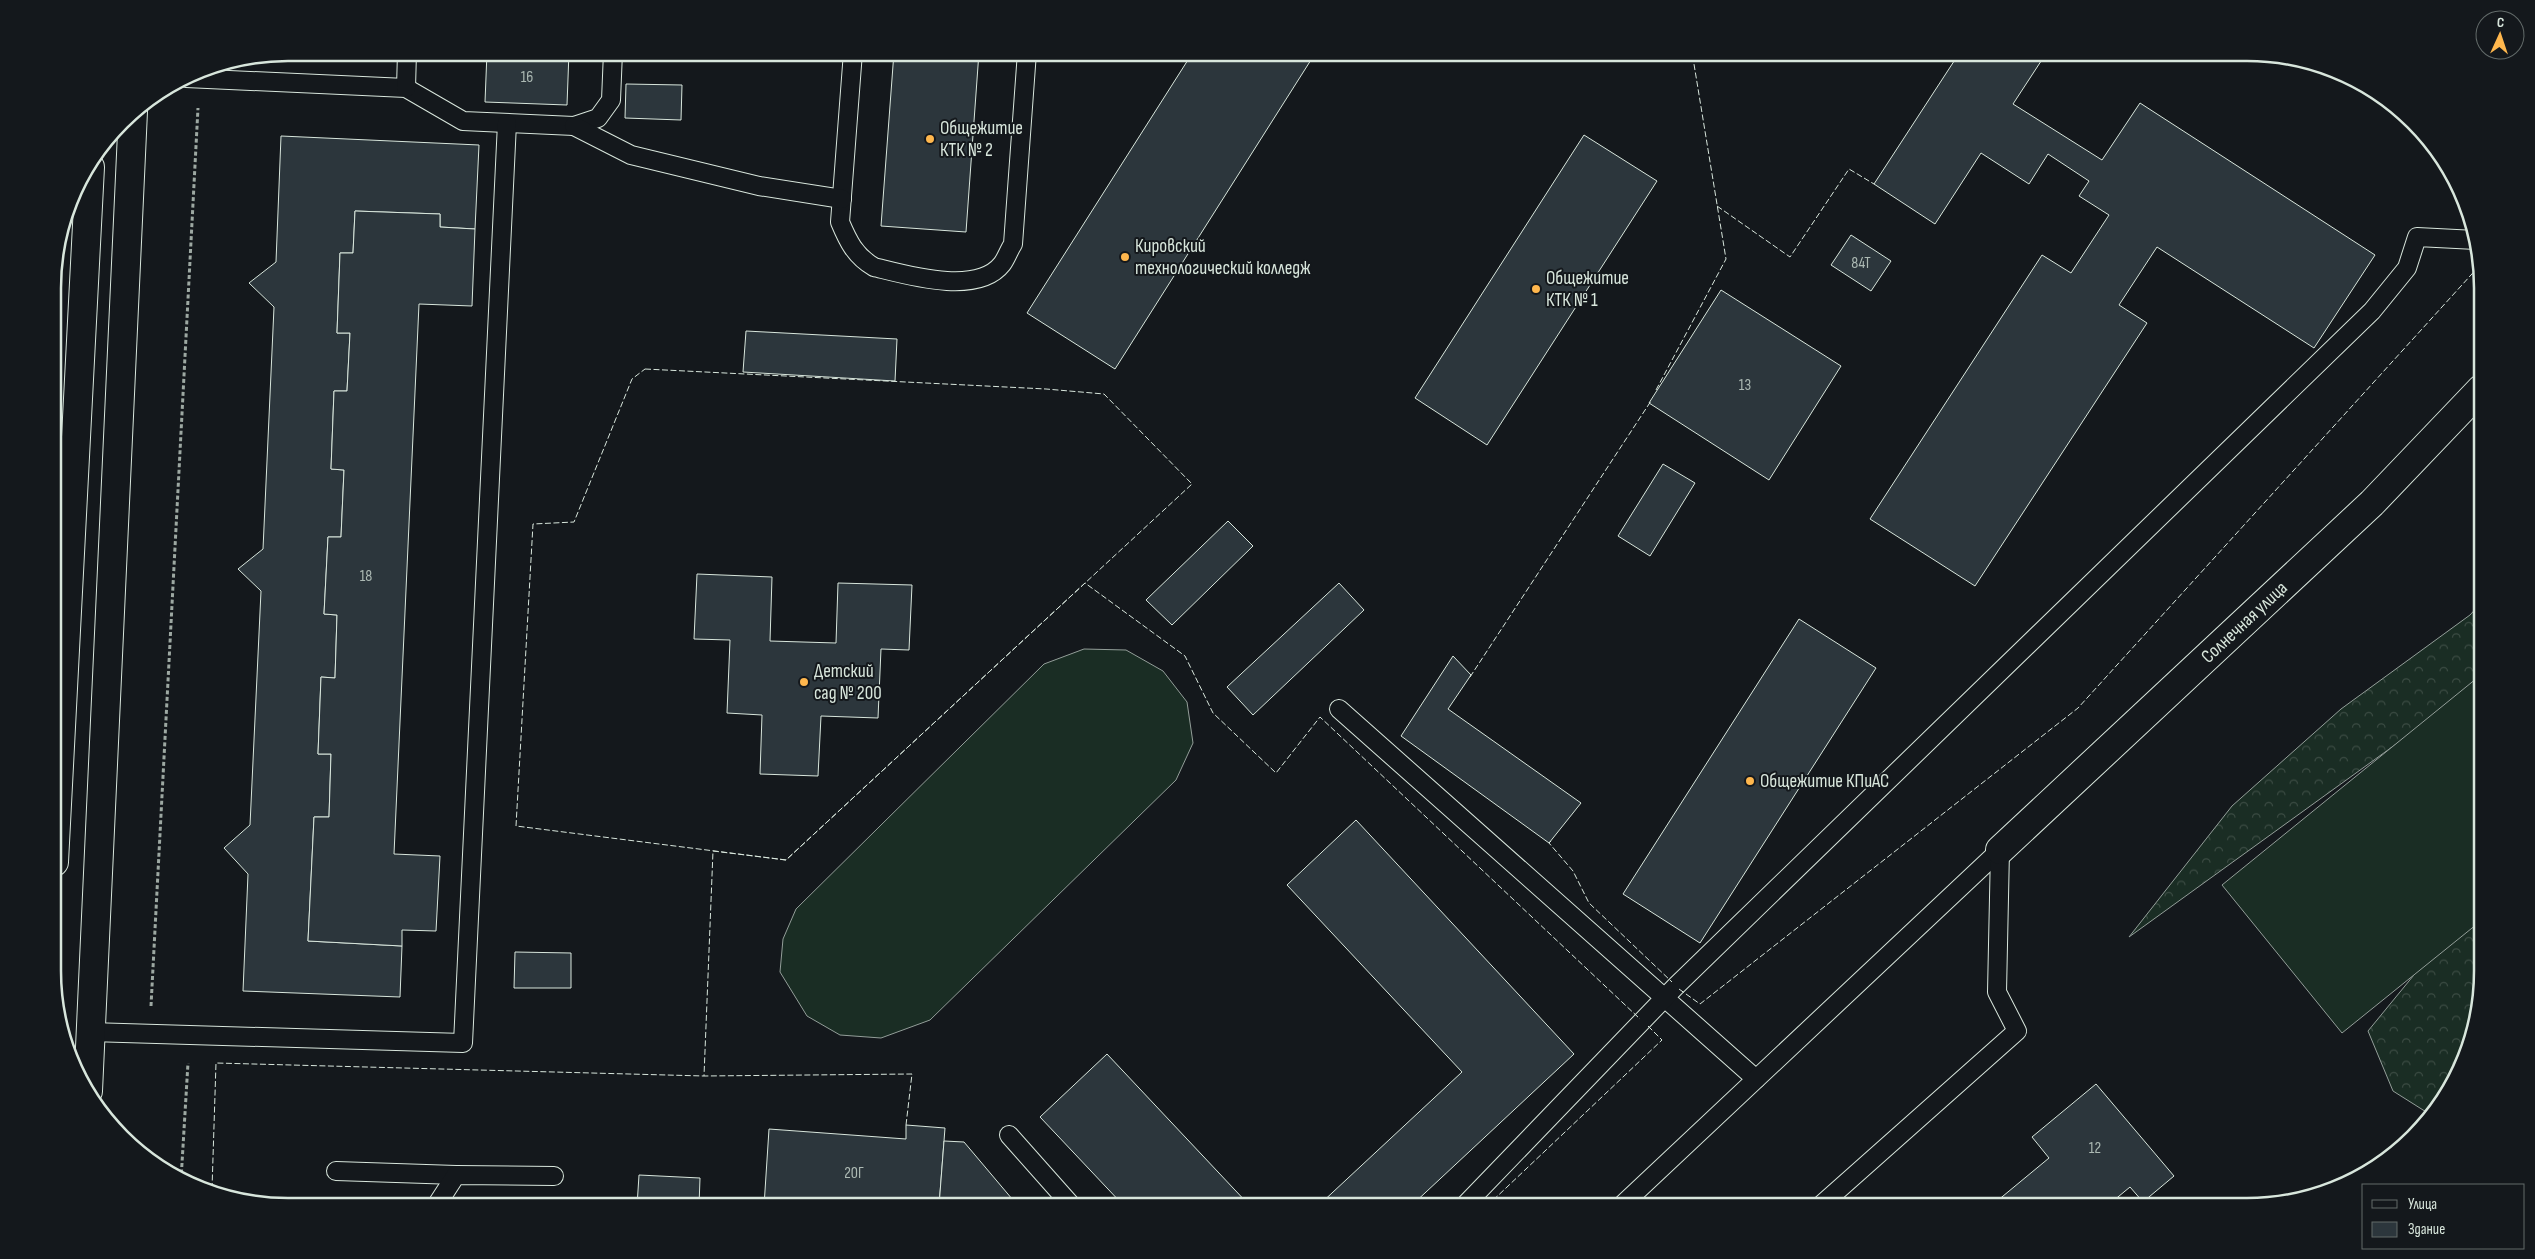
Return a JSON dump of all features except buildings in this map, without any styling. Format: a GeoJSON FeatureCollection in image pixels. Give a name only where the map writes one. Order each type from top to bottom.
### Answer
{"type":"FeatureCollection","features":[{"type":"Feature","properties":{"kind":"main road"},"geometry":{"type":"LineString","coordinates":[[88,1077],[132,124]]}},
{"type":"Feature","properties":{"kind":"main road"},"geometry":{"type":"LineString","coordinates":[[61,586],[62,546],[89,181]]}},
{"type":"Feature","properties":{"kind":"main road","name":"Солнечная улица"},"geometry":{"type":"LineString","coordinates":[[2000,850],[2372,503],[2474,396]]}},
{"type":"Feature","properties":{"kind":"lane"},"geometry":{"type":"LineString","coordinates":[[406,88],[407,61]]}},
{"type":"Feature","properties":{"kind":"lane"},"geometry":{"type":"LineString","coordinates":[[203,78],[406,88],[463,121],[574,126],[598,118],[611,100],[613,61]]}},
{"type":"Feature","properties":{"kind":"lane"},"geometry":{"type":"LineString","coordinates":[[852,61],[840,222],[850,244],[862,260],[874,267],[959,282],[982,278],[1002,265],[1013,244],[1026,61]]}},
{"type":"Feature","properties":{"kind":"lane"},"geometry":{"type":"LineString","coordinates":[[90,1032],[463,1043],[507,123]]}},
{"type":"Feature","properties":{"kind":"lane"},"geometry":{"type":"LineString","coordinates":[[574,126],[630,155],[759,186],[842,199]]}},
{"type":"Feature","properties":{"kind":"lane"},"geometry":{"type":"LineString","coordinates":[[1472,1198],[1665,997],[2372,310],[2407,268],[2417,236],[2468,239]]}},
{"type":"Feature","properties":{"kind":"lane"},"geometry":{"type":"LineString","coordinates":[[1339,709],[1756,1079]]}},
{"type":"Feature","properties":{"kind":"lane"},"geometry":{"type":"LineString","coordinates":[[1630,1198],[2000,850]]}},
{"type":"Feature","properties":{"kind":"lane"},"geometry":{"type":"LineString","coordinates":[[1829,1198],[2017,1031],[1997,992],[2000,850]]}},
{"type":"Feature","properties":{"kind":"lane"},"geometry":{"type":"LineString","coordinates":[[1009,1135],[1065,1198]]}},
{"type":"Feature","properties":{"kind":"lane"},"geometry":{"type":"LineString","coordinates":[[336,1171],[554,1176]]}},
{"type":"Feature","properties":{"kind":"lane"},"geometry":{"type":"LineString","coordinates":[[441,1198],[456,1174]]}},
{"type":"Feature","properties":{"kind":"path"},"geometry":{"type":"LineString","coordinates":[[149,1034],[193,83]]}},
{"type":"Feature","properties":{"kind":"path"},"geometry":{"type":"LineString","coordinates":[[182,1171],[189,1035]]}},
{"type":"Feature","properties":{"kind":"green space"},"geometry":{"type":"Polygon","coordinates":[[[2474,611],[2474,688],[2129,937],[2232,806],[2341,709],[2474,611]]]}},
{"type":"Feature","properties":{"kind":"green space"},"geometry":{"type":"Polygon","coordinates":[[[1084,649],[1126,650],[1163,671],[1187,702],[1193,743],[1176,780],[930,1020],[881,1038],[840,1035],[807,1016],[780,972],[783,939],[796,909],[1044,664],[1084,649]]]}},
{"type":"Feature","properties":{"kind":"green space"},"geometry":{"type":"Polygon","coordinates":[[[2474,680],[2474,926],[2342,1033],[2222,885],[2474,680]]]}},
{"type":"Feature","properties":{"kind":"green space"},"geometry":{"type":"Polygon","coordinates":[[[2474,902],[2474,970],[2472,1000],[2466,1029],[2462,1044],[2450,1071],[2425,1111],[2393,1091],[2368,1031],[2474,902]]]}},
{"type":"Feature","properties":{"kind":"fence"},"geometry":{"type":"LineString","coordinates":[[1656,390],[1726,259],[1693,61]]}},
{"type":"Feature","properties":{"kind":"fence"},"geometry":{"type":"LineString","coordinates":[[1717,206],[1790,257],[1849,169],[1874,184]]}},
{"type":"Feature","properties":{"kind":"fence"},"geometry":{"type":"LineString","coordinates":[[1679,989],[1700,1004],[2078,708],[2473,273]]}},
{"type":"Feature","properties":{"kind":"fence"},"geometry":{"type":"LineString","coordinates":[[645,369],[1046,389],[1104,394],[1192,484],[786,860],[516,826],[533,524],[574,522],[632,379],[645,369]]}},
{"type":"Feature","properties":{"kind":"fence"},"geometry":{"type":"LineString","coordinates":[[1470,677],[1651,401]]}},
{"type":"Feature","properties":{"kind":"fence"},"geometry":{"type":"LineString","coordinates":[[906,1125],[912,1074],[704,1076],[713,851],[786,860],[1085,583],[1185,656],[1213,713],[1276,773],[1320,717],[1640,1019]]}},
{"type":"Feature","properties":{"kind":"fence"},"geometry":{"type":"LineString","coordinates":[[1551,841],[1549,843],[1573,871],[1589,903],[1672,982]]}},
{"type":"Feature","properties":{"kind":"fence"},"geometry":{"type":"LineString","coordinates":[[1495,1198],[1662,1040],[1648,1026]]}},
{"type":"Feature","properties":{"kind":"fence"},"geometry":{"type":"LineString","coordinates":[[212,1185],[216,1063],[704,1076]]}},
{"type":"Feature","properties":{"kind":"place","name":"Общежитие КТК № 2"},"geometry":{"type":"Point","coordinates":[930,139]}},
{"type":"Feature","properties":{"kind":"place","name":"Кировский технологический колледж"},"geometry":{"type":"Point","coordinates":[1125,257]}},
{"type":"Feature","properties":{"kind":"place","name":"Общежитие КТК № 1"},"geometry":{"type":"Point","coordinates":[1536,289]}},
{"type":"Feature","properties":{"kind":"place","name":"Детский сад № 200"},"geometry":{"type":"Point","coordinates":[804,682]}},
{"type":"Feature","properties":{"kind":"place","name":"Общежитие КПиАС"},"geometry":{"type":"Point","coordinates":[1750,781]}}]}
